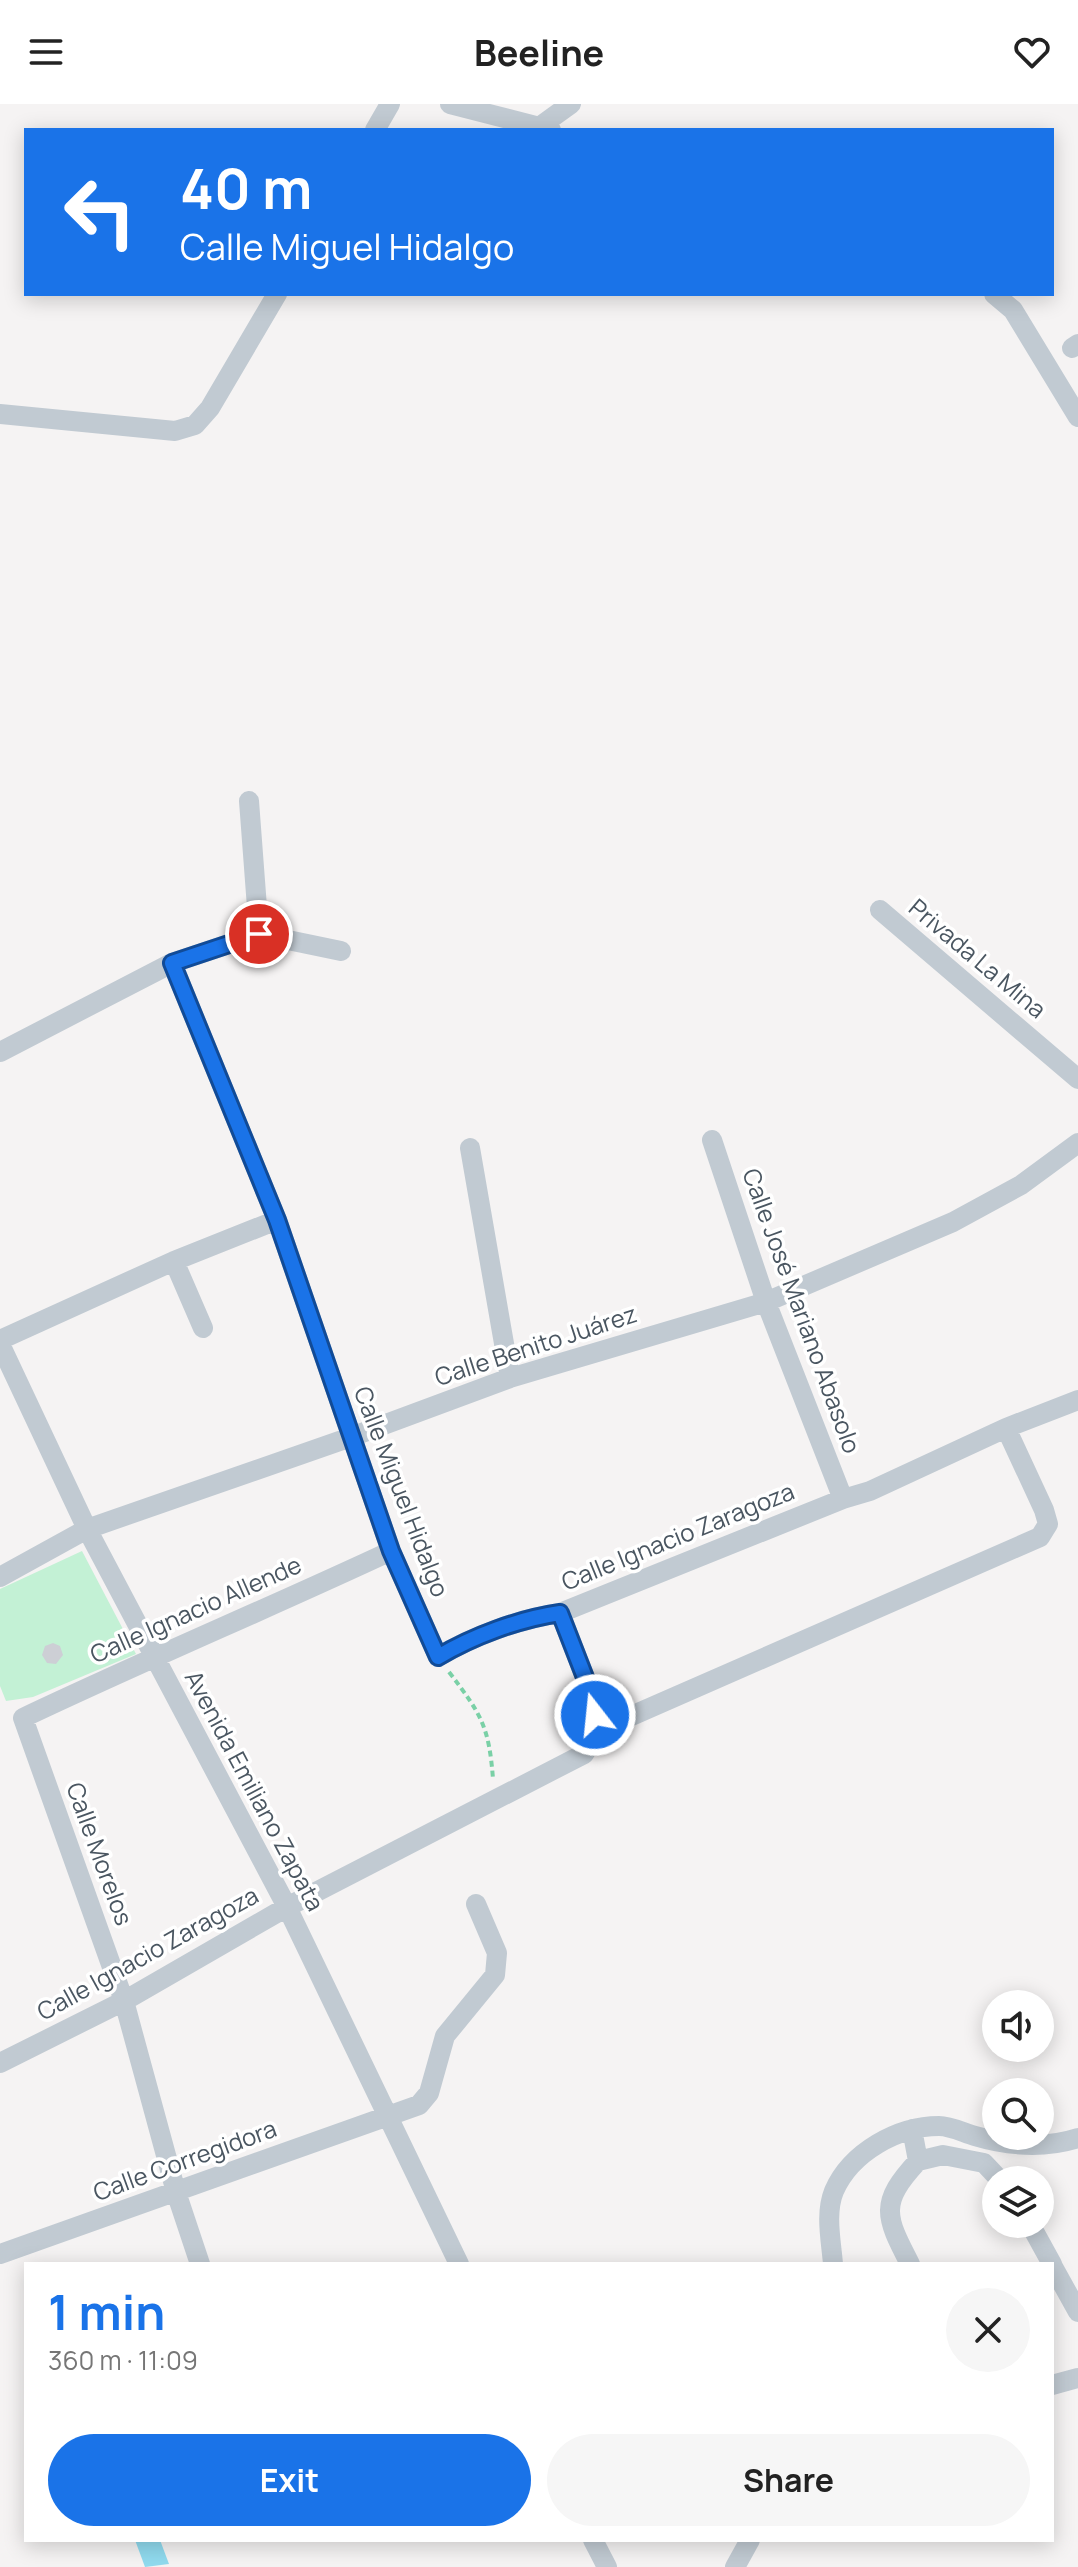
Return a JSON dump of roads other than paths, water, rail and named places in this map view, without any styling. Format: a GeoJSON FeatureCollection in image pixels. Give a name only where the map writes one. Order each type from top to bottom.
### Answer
{"type":"FeatureCollection","features":[{"type":"Feature","properties":{"kind":"street"},"geometry":{"type":"LineString","coordinates":[[376,128],[390,104]]}},
{"type":"Feature","properties":{"kind":"street"},"geometry":{"type":"LineString","coordinates":[[450,104],[545,128],[571,104]]}},
{"type":"Feature","properties":{"kind":"street"},"geometry":{"type":"LineString","coordinates":[[0,414],[175,431],[195,425],[210,408],[276,296]]}},
{"type":"Feature","properties":{"kind":"street"},"geometry":{"type":"LineString","coordinates":[[996,296],[1013,310],[1078,417]]}},
{"type":"Feature","properties":{"kind":"street"},"geometry":{"type":"LineString","coordinates":[[249,801],[259,934]]}},
{"type":"Feature","properties":{"kind":"street","name":"Privada La Mina"},"geometry":{"type":"LineString","coordinates":[[880,910],[1078,1079]]}},
{"type":"Feature","properties":{"kind":"street"},"geometry":{"type":"LineString","coordinates":[[0,1052],[172,963],[259,934],[341,951]]}},
{"type":"Feature","properties":{"kind":"street","name":"Calle Miguel Hidalgo"},"geometry":{"type":"LineString","coordinates":[[172,963],[277,1220],[391,1551],[438,1657],[458,1645],[539,1616],[560,1613]]}},
{"type":"Feature","properties":{"kind":"street","name":"Calle José Mariano Abasolo"},"geometry":{"type":"LineString","coordinates":[[712,1140],[766,1302],[843,1499]]}},
{"type":"Feature","properties":{"kind":"street","name":"Calle Benito Juárez"},"geometry":{"type":"LineString","coordinates":[[0,1577],[87,1529],[510,1378],[766,1302],[953,1222],[1021,1185],[1078,1143]]}},
{"type":"Feature","properties":{"kind":"street"},"geometry":{"type":"LineString","coordinates":[[470,1148],[510,1378]]}},
{"type":"Feature","properties":{"kind":"street"},"geometry":{"type":"LineString","coordinates":[[0,1342],[174,1261],[277,1220]]}},
{"type":"Feature","properties":{"kind":"street"},"geometry":{"type":"LineString","coordinates":[[174,1261],[203,1328]]}},
{"type":"Feature","properties":{"kind":"street","name":"Avenida Emiliano Zapata"},"geometry":{"type":"LineString","coordinates":[[0,1342],[87,1529],[287,1907],[458,2262]]}},
{"type":"Feature","properties":{"kind":"street","name":"Calle Ignacio Zaragoza"},"geometry":{"type":"LineString","coordinates":[[0,2063],[124,2001],[287,1907],[584,1754],[597,1731],[593,1698],[560,1613],[843,1499],[870,1491],[1006,1428],[1078,1400]]}},
{"type":"Feature","properties":{"kind":"street"},"geometry":{"type":"LineString","coordinates":[[597,1731],[1040,1537],[1048,1524],[1044,1510],[1006,1428]]}},
{"type":"Feature","properties":{"kind":"street","name":"Calle Ignacio Allende"},"geometry":{"type":"LineString","coordinates":[[23,1718],[154,1655],[251,1616],[391,1551]]}},
{"type":"Feature","properties":{"kind":"street","name":"Calle Morelos"},"geometry":{"type":"LineString","coordinates":[[23,1718],[124,2001],[176,2192],[199,2262]]}},
{"type":"Feature","properties":{"kind":"street","name":"Calle Corregidora"},"geometry":{"type":"LineString","coordinates":[[0,2254],[419,2105],[429,2093],[445,2036],[495,1975],[497,1953],[476,1904]]}},
{"type":"Feature","properties":{"kind":"street"},"geometry":{"type":"LineString","coordinates":[[833,2262],[829,2224],[833,2192],[849,2166],[877,2144],[912,2129],[942,2126],[1016,2146],[1058,2144],[1078,2138]]}},
{"type":"Feature","properties":{"kind":"street"},"geometry":{"type":"LineString","coordinates":[[912,2129],[918,2161]]}},
{"type":"Feature","properties":{"kind":"street"},"geometry":{"type":"LineString","coordinates":[[909,2262],[894,2233],[889,2212],[897,2184],[918,2161],[943,2155],[987,2166]]}},
{"type":"Feature","properties":{"kind":"street"},"geometry":{"type":"LineString","coordinates":[[1038,2238],[1051,2262]]}},
{"type":"Feature","properties":{"kind":"street"},"geometry":{"type":"LineString","coordinates":[[1054,2268],[1078,2312]]}},
{"type":"Feature","properties":{"kind":"street"},"geometry":{"type":"LineString","coordinates":[[1054,2384],[1078,2378]]}},
{"type":"Feature","properties":{"kind":"street"},"geometry":{"type":"LineString","coordinates":[[594,2542],[607,2567]]}},
{"type":"Feature","properties":{"kind":"street"},"geometry":{"type":"LineString","coordinates":[[735,2567],[749,2542]]}},
{"type":"Feature","properties":{"kind":"water"},"geometry":{"type":"Polygon","coordinates":[[[136,2542],[161,2542],[169,2564],[145,2567],[136,2542]]]}}]}
